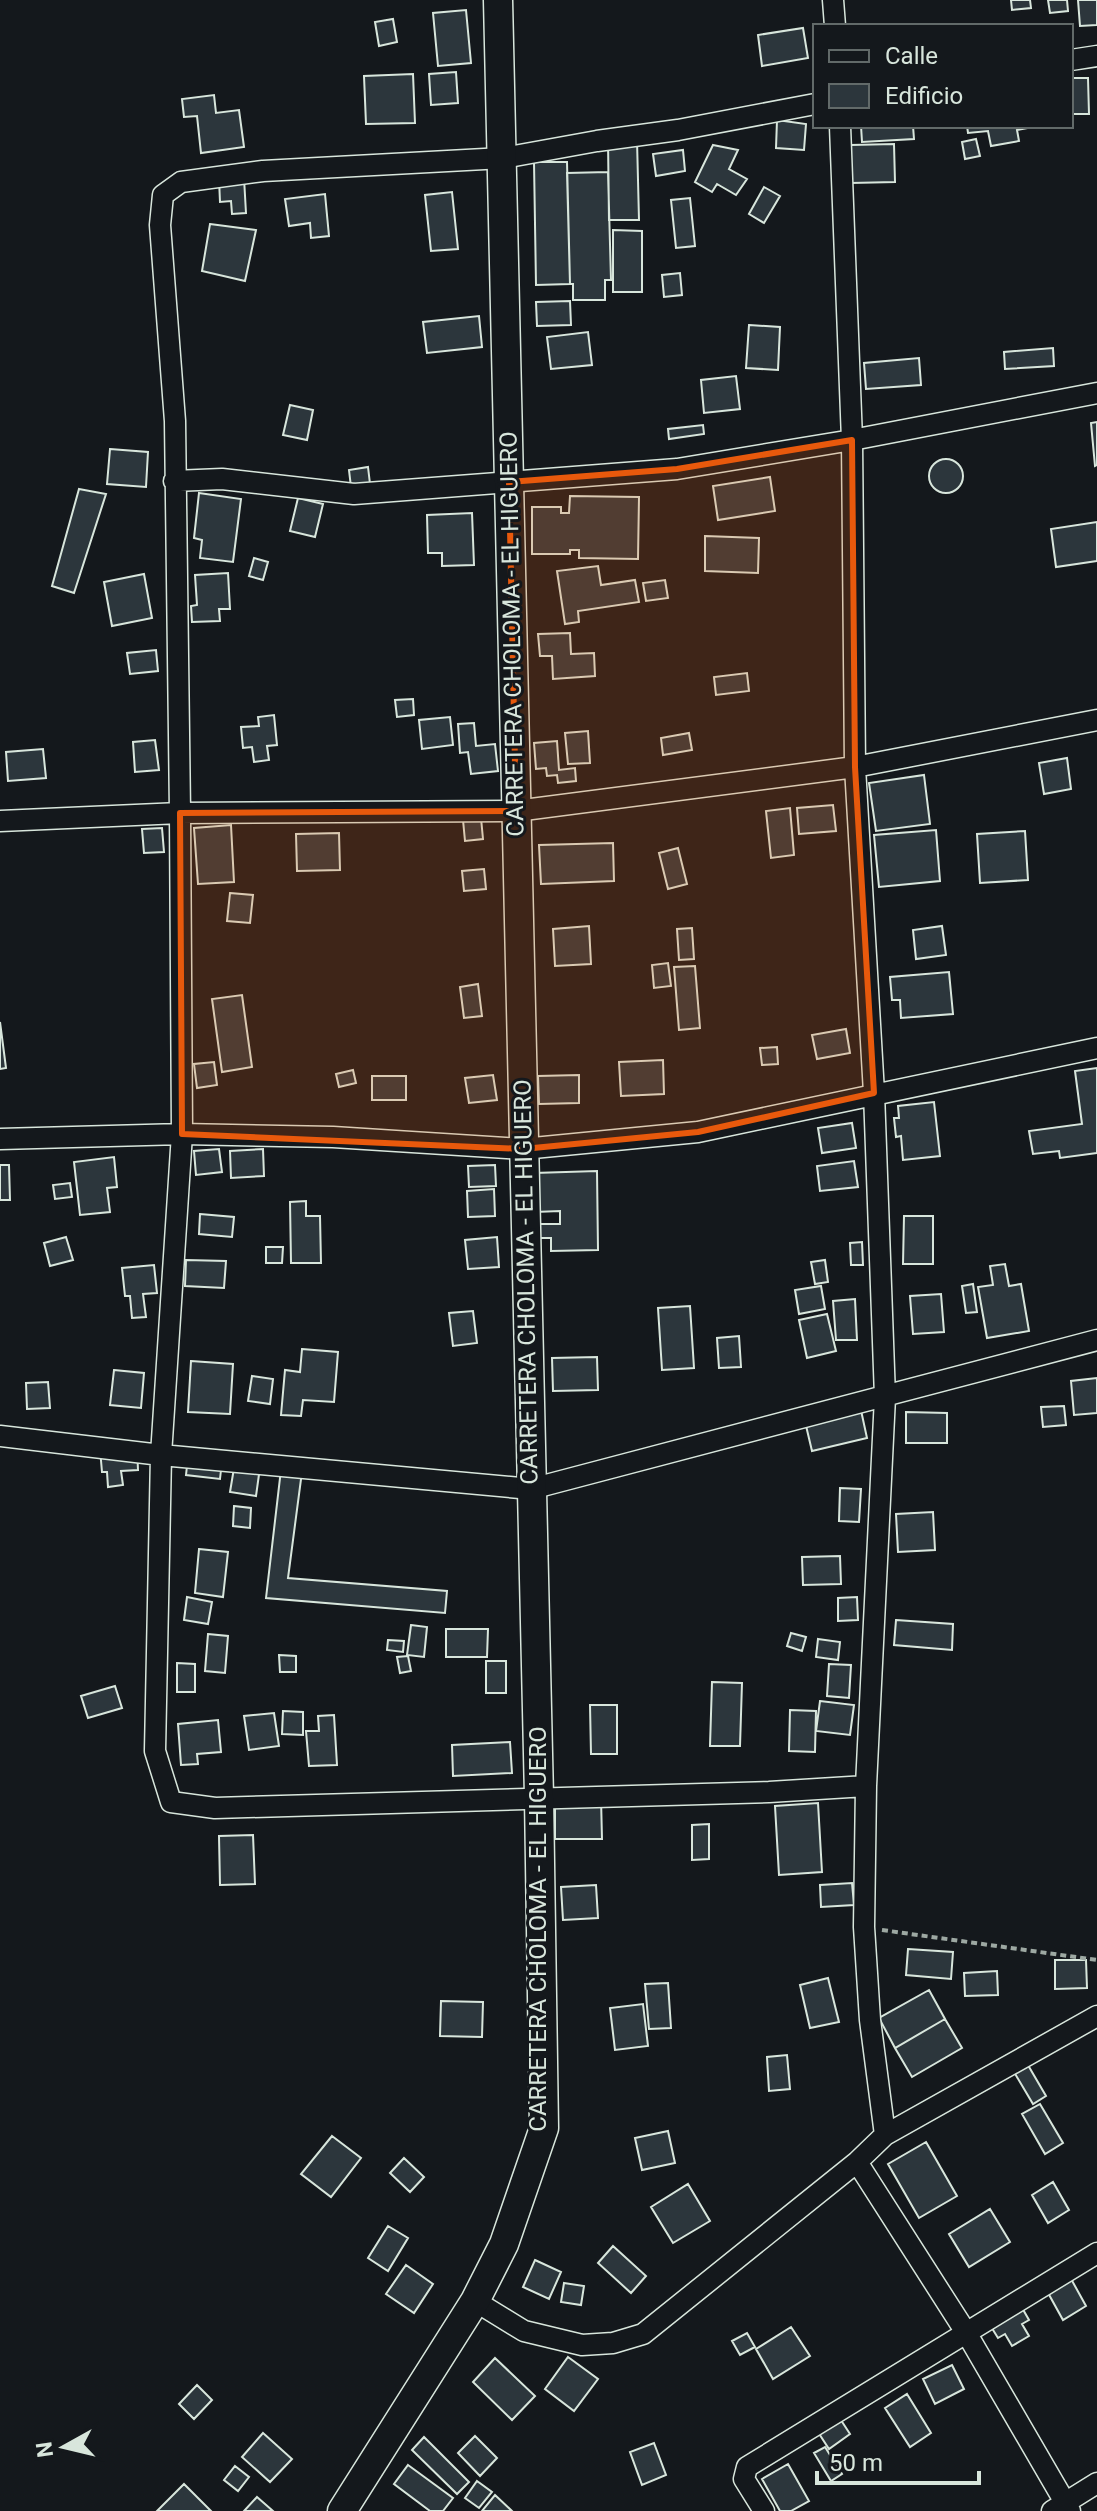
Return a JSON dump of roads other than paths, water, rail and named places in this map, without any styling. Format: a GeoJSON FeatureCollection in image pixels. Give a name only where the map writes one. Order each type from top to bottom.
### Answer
{"type":"FeatureCollection","features":[{"type":"Feature","properties":{"kind":"street","name":"CARRETERA CHOLOMA - EL HIGUERO"},"geometry":{"type":"LineString","coordinates":[[342,2511],[475,2301],[504,2244],[544,2128],[498,0]]}},
{"type":"Feature","properties":{"kind":"street"},"geometry":{"type":"LineString","coordinates":[[833,0],[835,24]]}},
{"type":"Feature","properties":{"kind":"street"},"geometry":{"type":"LineString","coordinates":[[1073,60],[1097,56]]}},
{"type":"Feature","properties":{"kind":"street"},"geometry":{"type":"LineString","coordinates":[[813,104],[503,158],[263,171],[181,182],[163,195],[160,225],[175,421],[182,1134],[161,1455],[155,1751],[171,1802],[215,1808],[769,1792],[866,1786]]}},
{"type":"Feature","properties":{"kind":"street"},"geometry":{"type":"LineString","coordinates":[[840,128],[852,440],[855,767],[874,1093],[885,1397],[866,1786],[864,1927],[870,2020],[885,2135]]}},
{"type":"Feature","properties":{"kind":"street"},"geometry":{"type":"LineString","coordinates":[[174,481],[222,479],[354,494],[677,469],[852,440],[1097,393]]}},
{"type":"Feature","properties":{"kind":"street"},"geometry":{"type":"LineString","coordinates":[[0,821],[180,813],[516,811],[855,767],[1097,720]]}},
{"type":"Feature","properties":{"kind":"street"},"geometry":{"type":"LineString","coordinates":[[0,1139],[182,1134],[333,1137],[523,1149],[698,1132],[1097,1048]]}},
{"type":"Feature","properties":{"kind":"street"},"geometry":{"type":"LineString","coordinates":[[0,1436],[161,1455],[531,1489],[1097,1340]]}},
{"type":"Feature","properties":{"kind":"street"},"geometry":{"type":"LineString","coordinates":[[475,2301],[524,2331],[582,2345],[613,2343],[643,2334],[857,2162],[885,2135],[1097,2016]]}},
{"type":"Feature","properties":{"kind":"street"},"geometry":{"type":"LineString","coordinates":[[857,2162],[967,2334],[1062,2508],[1097,2483]]}},
{"type":"Feature","properties":{"kind":"street"},"geometry":{"type":"LineString","coordinates":[[764,2511],[744,2479],[747,2467],[1097,2253]]}}]}
